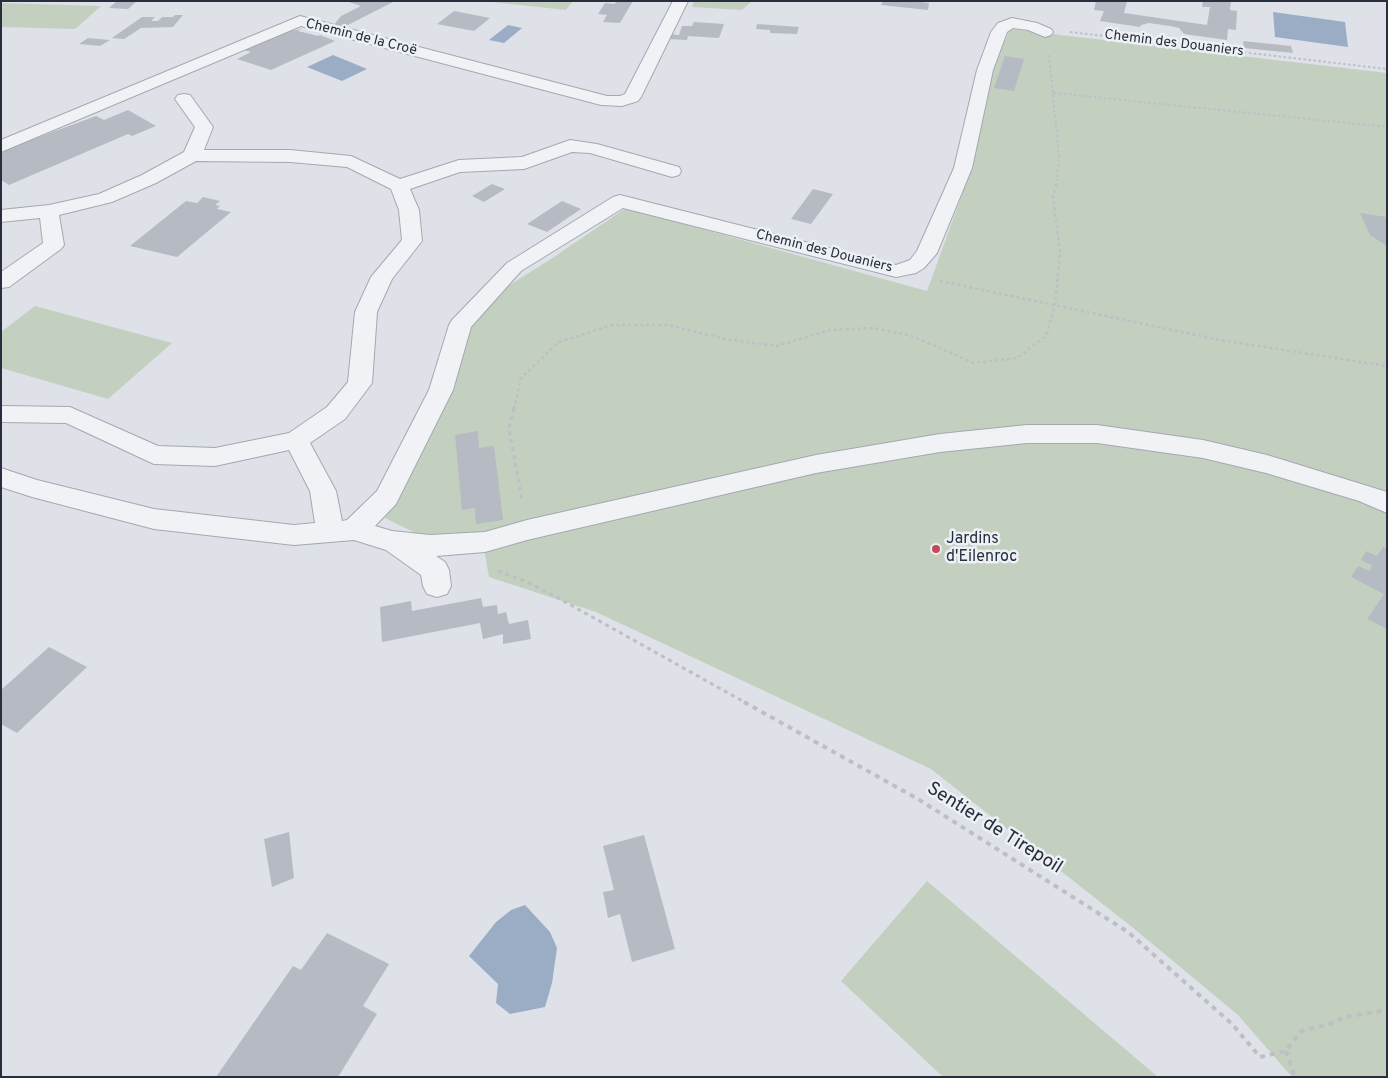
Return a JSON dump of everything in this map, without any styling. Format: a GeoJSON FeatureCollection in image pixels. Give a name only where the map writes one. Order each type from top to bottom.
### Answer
{"type":"FeatureCollection","features":[{"type":"Feature","properties":{"kind":"street","name":"Chemin de la Croë"},"geometry":{"type":"LineString","coordinates":[[1,147],[300,21],[598,99],[622,101],[632,97],[681,1]]}},
{"type":"Feature","properties":{"kind":"street","name":"Chemin des Douaniers"},"geometry":{"type":"LineString","coordinates":[[342,531],[387,497],[441,390],[460,326],[514,267],[620,201],[896,271],[909,269],[917,264],[927,252],[963,168],[985,70],[999,32],[1003,26],[1012,23],[1038,29]]}},
{"type":"Feature","properties":{"kind":"street"},"geometry":{"type":"LineString","coordinates":[[184,99],[204,127],[192,155]]}},
{"type":"Feature","properties":{"kind":"street"},"geometry":{"type":"LineString","coordinates":[[399,186],[459,166],[524,163],[570,146],[592,148],[672,171]]}},
{"type":"Feature","properties":{"kind":"street"},"geometry":{"type":"LineString","coordinates":[[1,216],[50,211],[104,198],[149,179],[192,155],[290,156],[351,162],[399,186],[409,210],[412,241],[382,277],[366,312],[360,383],[336,413],[296,440],[215,457],[154,454],[70,416],[1,414]]}},
{"type":"Feature","properties":{"kind":"street"},"geometry":{"type":"LineString","coordinates":[[1,282],[54,245],[50,211]]}},
{"type":"Feature","properties":{"kind":"street"},"geometry":{"type":"LineString","coordinates":[[1,477],[32,488],[154,519],[294,535],[342,531],[430,546],[485,542],[527,530],[816,464],[940,443],[1027,434],[1097,434],[1203,449],[1267,464],[1368,494],[1387,503]]}},
{"type":"Feature","properties":{"kind":"street"},"geometry":{"type":"LineString","coordinates":[[296,440],[342,531]]}},
{"type":"Feature","properties":{"kind":"street"},"geometry":{"type":"LineString","coordinates":[[392,541],[434,570],[437,586]]}},
{"type":"Feature","properties":{"kind":"path","name":"Chemin des Douaniers"},"geometry":{"type":"LineString","coordinates":[[1038,29],[1387,69]]}},
{"type":"Feature","properties":{"kind":"path"},"geometry":{"type":"LineString","coordinates":[[527,530],[509,428],[521,378],[559,342],[612,325],[668,325],[730,340],[777,346],[830,330],[873,328],[909,335],[974,363],[1017,358],[1046,336],[1055,305],[1060,252],[1053,198],[1059,169],[1059,156],[1054,93],[1038,29]]}},
{"type":"Feature","properties":{"kind":"path"},"geometry":{"type":"LineString","coordinates":[[1054,93],[1387,127]]}},
{"type":"Feature","properties":{"kind":"path"},"geometry":{"type":"LineString","coordinates":[[931,279],[1220,340],[1387,366]]}},
{"type":"Feature","properties":{"kind":"path","name":"Sentier de Tirepoil"},"geometry":{"type":"LineString","coordinates":[[560,599],[918,799],[1128,932],[1232,1024],[1260,1057],[1286,1051]]}},
{"type":"Feature","properties":{"kind":"path"},"geometry":{"type":"LineString","coordinates":[[1295,1077],[1286,1051],[1301,1031],[1330,1024],[1344,1017],[1387,1010]]}},
{"type":"Feature","properties":{"kind":"green space"},"geometry":{"type":"Polygon","coordinates":[[[483,1],[573,1],[566,10],[483,1]]]}},
{"type":"Feature","properties":{"kind":"green space"},"geometry":{"type":"Polygon","coordinates":[[[694,1],[752,1],[742,10],[692,7],[694,1]]]}},
{"type":"Feature","properties":{"kind":"green space"},"geometry":{"type":"Polygon","coordinates":[[[1,3],[101,6],[75,29],[1,27],[1,3]]]}},
{"type":"Feature","properties":{"kind":"green space","name":"Jardins d'Eilenroc"},"geometry":{"type":"Polygon","coordinates":[[[1010,29],[1387,73],[1387,1077],[1292,1077],[1238,1015],[1132,927],[931,769],[596,612],[489,577],[485,542],[422,536],[385,518],[449,389],[460,336],[492,296],[626,208],[927,291],[971,170],[991,73],[1010,29]]]}},
{"type":"Feature","properties":{"kind":"green space"},"geometry":{"type":"Polygon","coordinates":[[[35,306],[172,343],[108,399],[1,368],[1,332],[35,306]]]}},
{"type":"Feature","properties":{"kind":"green space"},"geometry":{"type":"Polygon","coordinates":[[[927,881],[1158,1077],[943,1077],[841,981],[927,881]]]}},
{"type":"Feature","properties":{"kind":"water"},"geometry":{"type":"Polygon","coordinates":[[[1273,12],[1345,22],[1348,47],[1275,37],[1273,12]]]}},
{"type":"Feature","properties":{"kind":"water"},"geometry":{"type":"Polygon","coordinates":[[[508,25],[522,28],[504,43],[489,40],[508,25]]]}},
{"type":"Feature","properties":{"kind":"water"},"geometry":{"type":"Polygon","coordinates":[[[333,55],[367,69],[342,81],[307,67],[333,55]]]}},
{"type":"Feature","properties":{"kind":"water"},"geometry":{"type":"Polygon","coordinates":[[[525,905],[550,932],[557,948],[552,983],[545,1007],[510,1014],[496,1003],[498,984],[469,956],[496,922],[511,910],[525,905]]]}},
{"type":"Feature","properties":{"kind":"building"},"geometry":{"type":"Polygon","coordinates":[[[117,1],[137,1],[128,9],[109,8],[117,1]]]}},
{"type":"Feature","properties":{"kind":"building"},"geometry":{"type":"Polygon","coordinates":[[[346,1],[395,1],[342,28],[333,26],[341,16],[361,6],[346,1]]]}},
{"type":"Feature","properties":{"kind":"building"},"geometry":{"type":"Polygon","coordinates":[[[616,1],[633,1],[620,23],[603,22],[607,15],[598,14],[605,3],[615,4],[616,1]]]}},
{"type":"Feature","properties":{"kind":"building"},"geometry":{"type":"Polygon","coordinates":[[[883,1],[929,3],[928,10],[881,5],[883,1]]]}},
{"type":"Feature","properties":{"kind":"building"},"geometry":{"type":"Polygon","coordinates":[[[1096,1],[1127,1],[1124,13],[1207,25],[1210,7],[1202,7],[1203,1],[1231,1],[1230,10],[1237,11],[1236,30],[1228,29],[1227,40],[1184,34],[1179,28],[1170,26],[1149,23],[1140,27],[1100,21],[1104,11],[1094,10],[1096,1]]]}},
{"type":"Feature","properties":{"kind":"building"},"geometry":{"type":"Polygon","coordinates":[[[454,11],[490,18],[474,31],[437,24],[454,11]]]}},
{"type":"Feature","properties":{"kind":"building"},"geometry":{"type":"Polygon","coordinates":[[[175,15],[183,15],[173,27],[141,28],[124,39],[112,38],[142,17],[155,17],[151,21],[158,21],[162,17],[173,17],[175,15]]]}},
{"type":"Feature","properties":{"kind":"building"},"geometry":{"type":"Polygon","coordinates":[[[694,22],[724,24],[719,38],[688,36],[687,40],[668,39],[670,34],[679,35],[682,26],[692,26],[694,22]]]}},
{"type":"Feature","properties":{"kind":"building"},"geometry":{"type":"Polygon","coordinates":[[[757,24],[799,27],[797,34],[770,33],[770,30],[756,29],[757,24]]]}},
{"type":"Feature","properties":{"kind":"building"},"geometry":{"type":"Polygon","coordinates":[[[302,29],[298,31],[320,35],[335,41],[271,70],[237,59],[251,52],[244,50],[285,32],[302,29]]]}},
{"type":"Feature","properties":{"kind":"building"},"geometry":{"type":"Polygon","coordinates":[[[88,38],[110,40],[100,46],[79,44],[88,38]]]}},
{"type":"Feature","properties":{"kind":"building"},"geometry":{"type":"Polygon","coordinates":[[[1243,41],[1291,46],[1293,53],[1244,48],[1243,41]]]}},
{"type":"Feature","properties":{"kind":"building"},"geometry":{"type":"Polygon","coordinates":[[[1005,56],[1024,59],[1014,91],[994,88],[1005,56]]]}},
{"type":"Feature","properties":{"kind":"building"},"geometry":{"type":"Polygon","coordinates":[[[128,110],[156,126],[132,136],[128,134],[9,185],[1,180],[1,151],[96,116],[104,120],[128,110]]]}},
{"type":"Feature","properties":{"kind":"building"},"geometry":{"type":"Polygon","coordinates":[[[492,184],[505,189],[484,202],[472,196],[492,184]]]}},
{"type":"Feature","properties":{"kind":"building"},"geometry":{"type":"Polygon","coordinates":[[[813,189],[833,194],[811,224],[791,219],[813,189]]]}},
{"type":"Feature","properties":{"kind":"building"},"geometry":{"type":"Polygon","coordinates":[[[203,197],[220,201],[215,205],[220,206],[217,209],[231,212],[177,257],[130,246],[186,201],[197,203],[203,197]]]}},
{"type":"Feature","properties":{"kind":"building"},"geometry":{"type":"Polygon","coordinates":[[[562,201],[581,209],[547,232],[527,224],[562,201]]]}},
{"type":"Feature","properties":{"kind":"building"},"geometry":{"type":"Polygon","coordinates":[[[1360,213],[1387,217],[1387,246],[1370,235],[1360,213]]]}},
{"type":"Feature","properties":{"kind":"building"},"geometry":{"type":"Polygon","coordinates":[[[478,431],[479,448],[494,446],[503,520],[476,524],[475,508],[462,510],[455,435],[478,431]]]}},
{"type":"Feature","properties":{"kind":"building"},"geometry":{"type":"Polygon","coordinates":[[[1383,547],[1387,549],[1387,629],[1367,619],[1384,594],[1351,577],[1358,566],[1370,571],[1372,565],[1361,560],[1366,551],[1377,556],[1383,547]]]}},
{"type":"Feature","properties":{"kind":"building"},"geometry":{"type":"Polygon","coordinates":[[[481,598],[483,607],[497,605],[498,614],[506,612],[509,624],[528,620],[531,639],[503,644],[503,634],[483,639],[480,623],[382,642],[380,607],[411,601],[412,611],[481,598]]]}},
{"type":"Feature","properties":{"kind":"building"},"geometry":{"type":"Polygon","coordinates":[[[49,647],[87,667],[17,733],[1,724],[1,690],[49,647]]]}},
{"type":"Feature","properties":{"kind":"building"},"geometry":{"type":"Polygon","coordinates":[[[289,832],[294,878],[272,887],[264,839],[289,832]]]}},
{"type":"Feature","properties":{"kind":"building"},"geometry":{"type":"Polygon","coordinates":[[[644,835],[675,949],[632,962],[620,914],[608,918],[603,892],[614,890],[603,846],[644,835]]]}},
{"type":"Feature","properties":{"kind":"building"},"geometry":{"type":"Polygon","coordinates":[[[327,933],[389,964],[363,1006],[377,1014],[338,1077],[216,1077],[293,966],[301,970],[327,933]]]}},
{"type":"Feature","properties":{"kind":"place","name":"Jardins d'Eilenroc"},"geometry":{"type":"Point","coordinates":[936,549]}}]}
